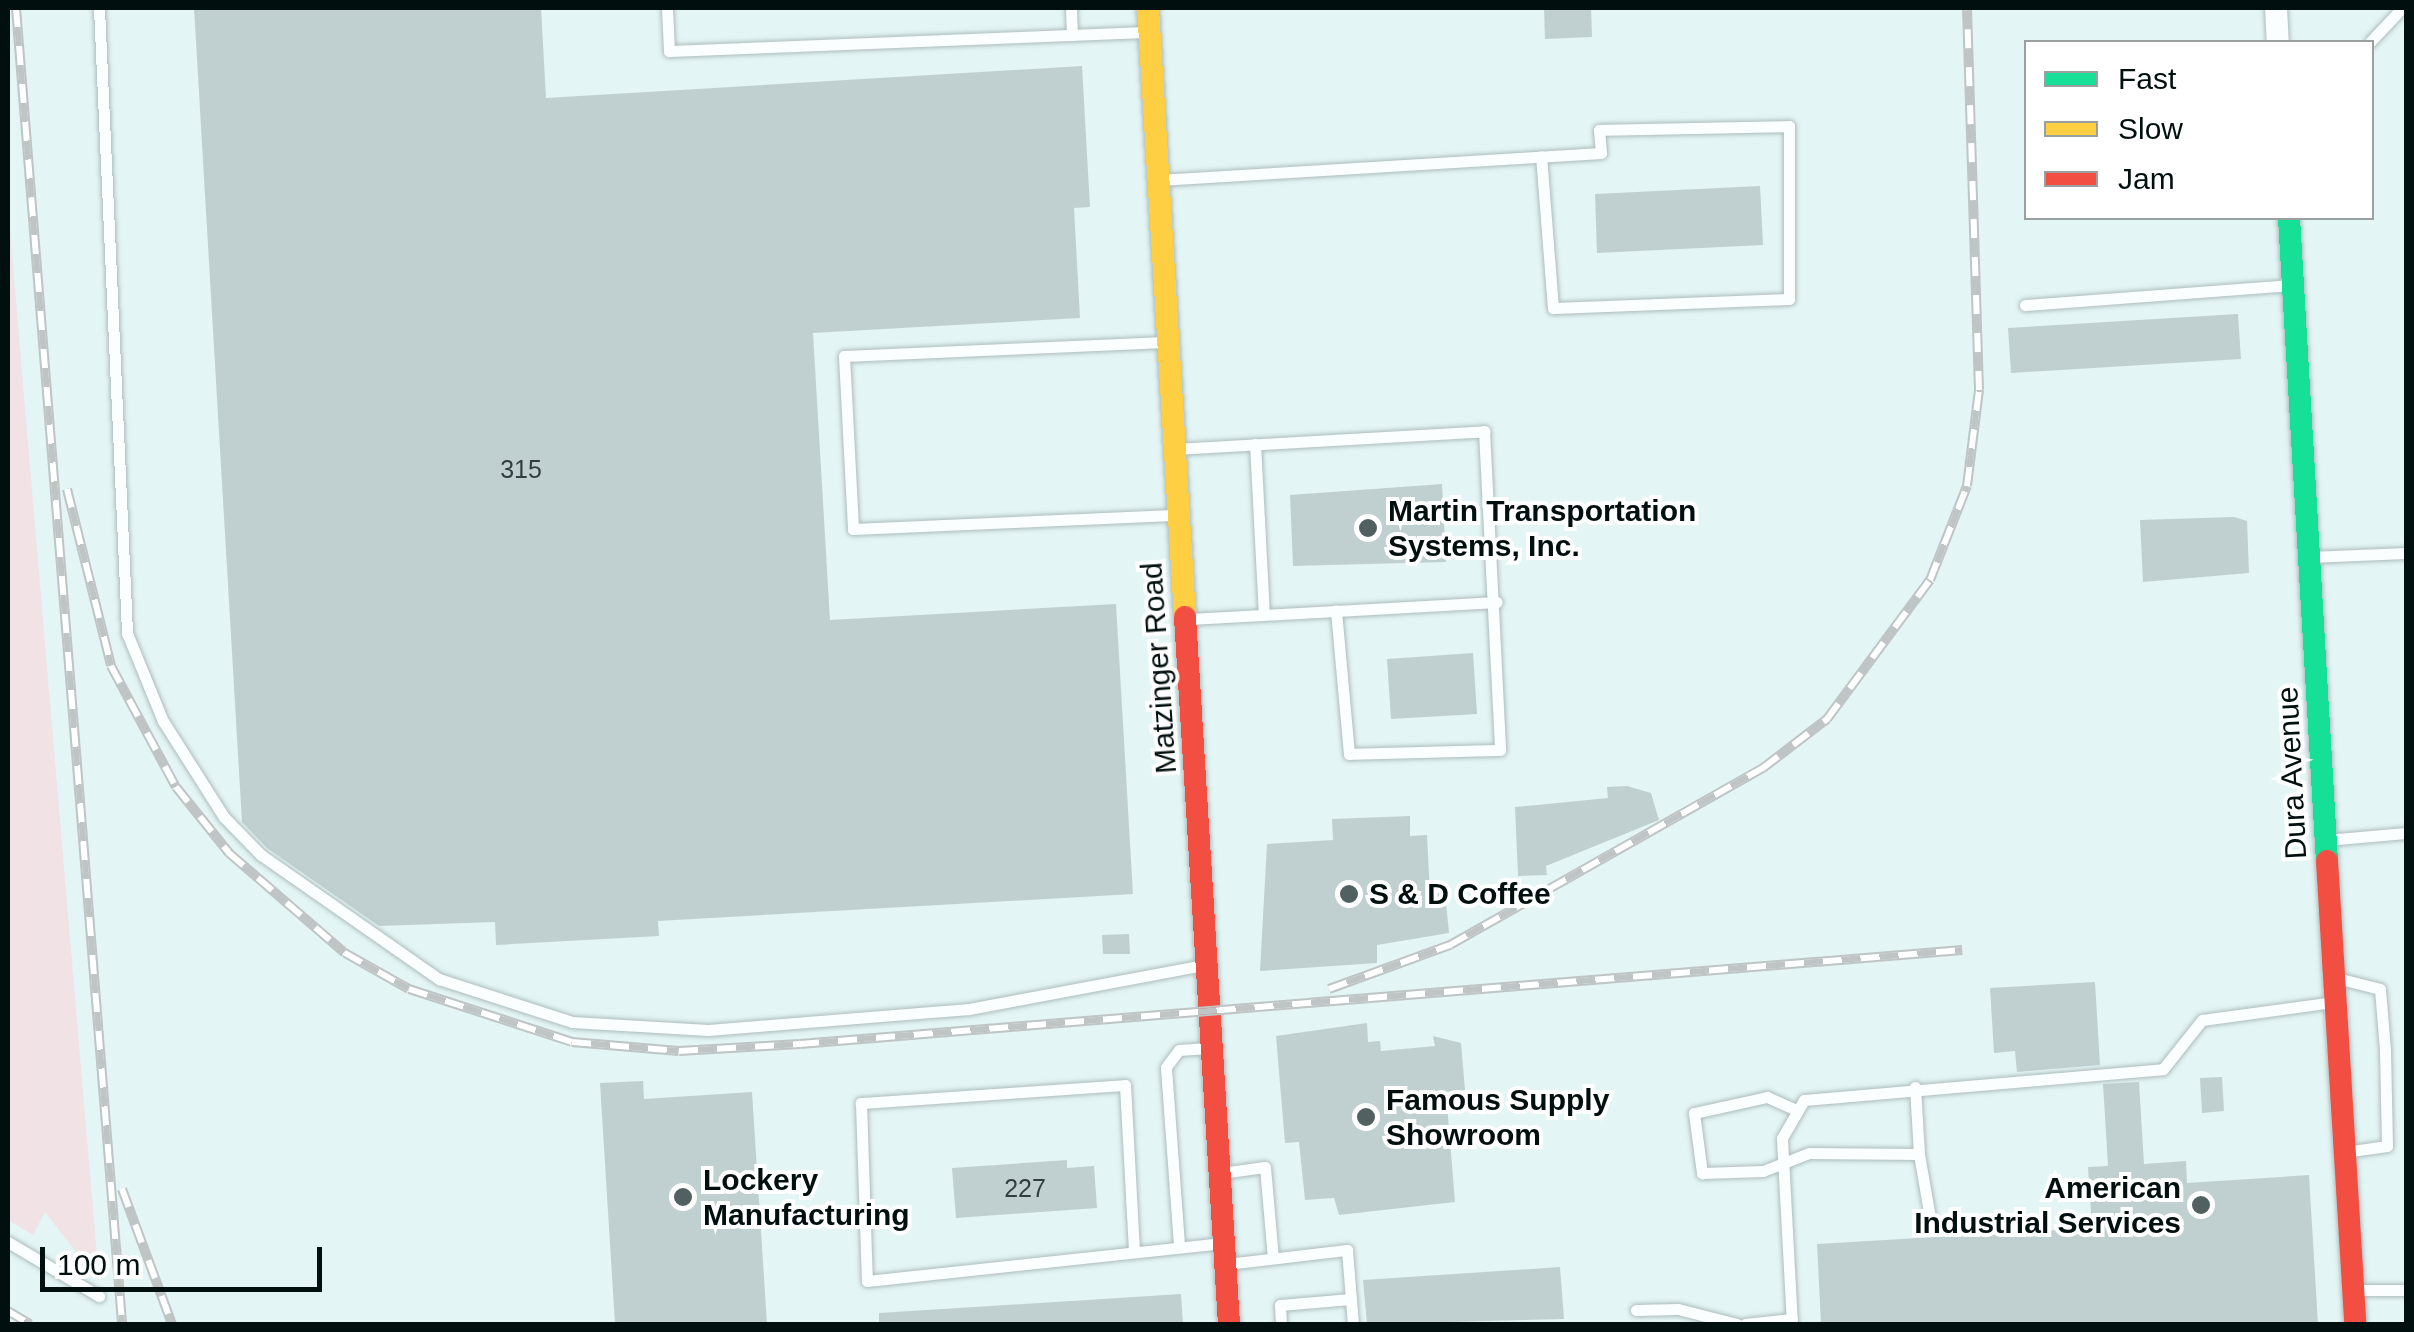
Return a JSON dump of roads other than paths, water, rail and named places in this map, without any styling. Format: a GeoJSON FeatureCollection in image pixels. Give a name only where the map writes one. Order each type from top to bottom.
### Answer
{"type":"FeatureCollection","features":[{"type":"Feature","properties":{"kind":"street","name":"Matzinger Road"},"geometry":{"type":"LineString","coordinates":[[1148,8],[1230,1324]]}},
{"type":"Feature","properties":{"kind":"street"},"geometry":{"type":"LineString","coordinates":[[2276,8],[2278,40]]}},
{"type":"Feature","properties":{"kind":"street","name":"Dura Avenue"},"geometry":{"type":"LineString","coordinates":[[2289,220],[2355,1324]]}},
{"type":"Feature","properties":{"kind":"lane"},"geometry":{"type":"LineString","coordinates":[[99,8],[126,633],[163,721],[224,817],[261,855],[439,980],[572,1022],[708,1030],[969,1010],[1207,964]]}},
{"type":"Feature","properties":{"kind":"lane"},"geometry":{"type":"LineString","coordinates":[[668,8],[670,51],[1149,32]]}},
{"type":"Feature","properties":{"kind":"lane"},"geometry":{"type":"LineString","coordinates":[[1071,8],[1072,35]]}},
{"type":"Feature","properties":{"kind":"lane"},"geometry":{"type":"LineString","coordinates":[[2372,40],[2402,8]]}},
{"type":"Feature","properties":{"kind":"lane"},"geometry":{"type":"LineString","coordinates":[[1159,180],[1601,152],[1599,130],[1789,126],[1789,299],[1553,308],[1541,156]]}},
{"type":"Feature","properties":{"kind":"lane"},"geometry":{"type":"LineString","coordinates":[[2024,305],[2293,285]]}},
{"type":"Feature","properties":{"kind":"lane"},"geometry":{"type":"LineString","coordinates":[[1169,342],[844,356],[853,529],[1179,515]]}},
{"type":"Feature","properties":{"kind":"lane"},"geometry":{"type":"LineString","coordinates":[[1176,448],[1484,431],[1497,602],[1500,750],[1349,754],[1336,610]]}},
{"type":"Feature","properties":{"kind":"lane"},"geometry":{"type":"LineString","coordinates":[[1255,444],[1264,614]]}},
{"type":"Feature","properties":{"kind":"lane"},"geometry":{"type":"LineString","coordinates":[[2310,557],[2406,553]]}},
{"type":"Feature","properties":{"kind":"lane"},"geometry":{"type":"LineString","coordinates":[[1187,620],[1497,602]]}},
{"type":"Feature","properties":{"kind":"lane"},"geometry":{"type":"LineString","coordinates":[[2326,840],[2406,833]]}},
{"type":"Feature","properties":{"kind":"lane"},"geometry":{"type":"LineString","coordinates":[[2334,978],[2380,989],[2385,1050],[2387,1146],[2345,1152]]}},
{"type":"Feature","properties":{"kind":"lane"},"geometry":{"type":"LineString","coordinates":[[1919,1154],[1782,1160],[1706,1178],[1694,1112],[1767,1097],[1794,1108],[1915,1087],[2163,1070],[2202,1020],[2336,1002]]}},
{"type":"Feature","properties":{"kind":"lane"},"geometry":{"type":"LineString","coordinates":[[1180,1245],[1166,1067],[1179,1050],[1212,1048]]}},
{"type":"Feature","properties":{"kind":"lane"},"geometry":{"type":"LineString","coordinates":[[1134,1251],[1125,1085],[861,1103],[867,1281],[1134,1251],[1180,1245],[1273,1258],[1347,1250],[1353,1324]]}},
{"type":"Feature","properties":{"kind":"lane"},"geometry":{"type":"LineString","coordinates":[[1915,1087],[1919,1154],[1930,1218]]}},
{"type":"Feature","properties":{"kind":"lane"},"geometry":{"type":"LineString","coordinates":[[1636,1310],[1690,1310],[1741,1324],[1792,1322],[1782,1160],[1794,1108]]}},
{"type":"Feature","properties":{"kind":"lane"},"geometry":{"type":"LineString","coordinates":[[1220,1173],[1265,1167],[1273,1258]]}},
{"type":"Feature","properties":{"kind":"lane"},"geometry":{"type":"LineString","coordinates":[[8,1242],[99,1296]]}},
{"type":"Feature","properties":{"kind":"lane"},"geometry":{"type":"LineString","coordinates":[[2353,1290],[2406,1290]]}},
{"type":"Feature","properties":{"kind":"lane"},"geometry":{"type":"LineString","coordinates":[[1281,1324],[1280,1305],[1351,1299]]}},
{"type":"Feature","properties":{"kind":"railway"},"geometry":{"type":"LineString","coordinates":[[16,8],[122,1324]]}},
{"type":"Feature","properties":{"kind":"railway"},"geometry":{"type":"LineString","coordinates":[[1329,989],[1450,945],[1763,768],[1827,719],[1930,580],[1967,486],[1979,390],[1967,8]]}},
{"type":"Feature","properties":{"kind":"railway"},"geometry":{"type":"LineString","coordinates":[[67,489],[111,666],[176,787],[229,853],[345,953],[409,989],[572,1042],[679,1051],[800,1044],[1962,950]]}},
{"type":"Feature","properties":{"kind":"railway"},"geometry":{"type":"LineString","coordinates":[[122,1189],[172,1324]]}},
{"type":"Feature","properties":{"kind":"railway"},"geometry":{"type":"LineString","coordinates":[[8,1311],[30,1324]]}},
{"type":"Feature","properties":{"kind":"place","name":"Martin Transportation Systems, Inc."},"geometry":{"type":"Point","coordinates":[1368,528]}},
{"type":"Feature","properties":{"kind":"place","name":"S & D Coffee"},"geometry":{"type":"Point","coordinates":[1349,894]}},
{"type":"Feature","properties":{"kind":"place","name":"Famous Supply Showroom"},"geometry":{"type":"Point","coordinates":[1366,1117]}},
{"type":"Feature","properties":{"kind":"place","name":"Lockery Manufacturing"},"geometry":{"type":"Point","coordinates":[683,1197]}},
{"type":"Feature","properties":{"kind":"place","name":"American Industrial Services"},"geometry":{"type":"Point","coordinates":[2201,1205]}}]}
